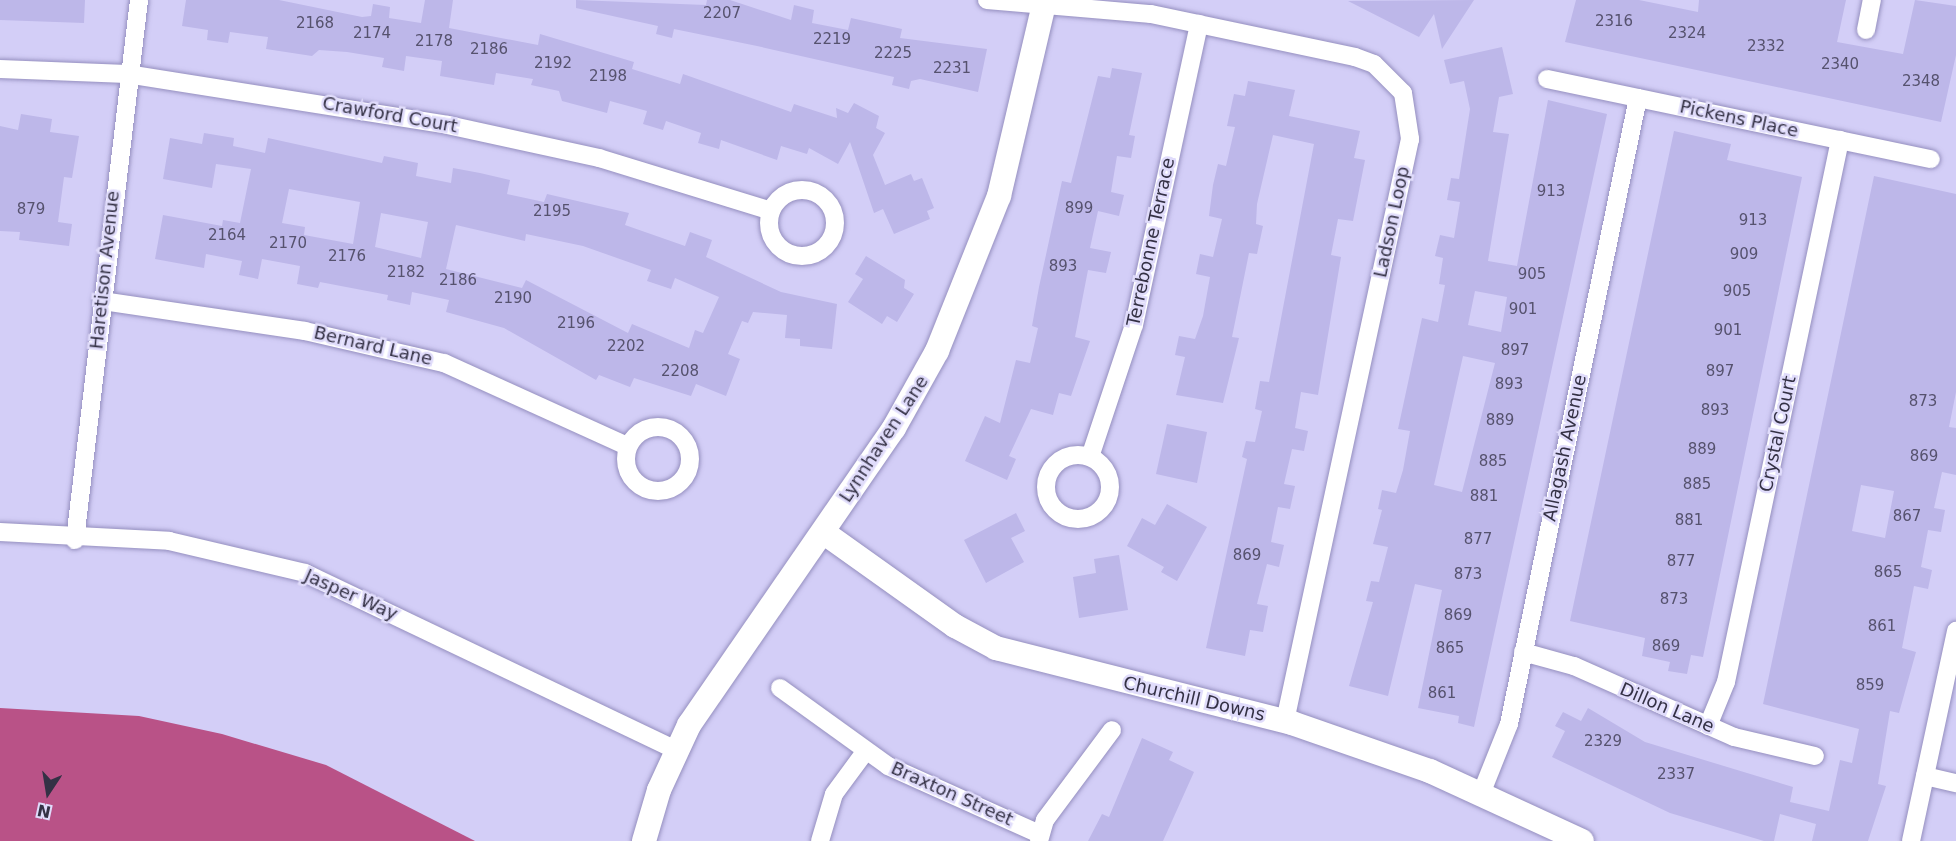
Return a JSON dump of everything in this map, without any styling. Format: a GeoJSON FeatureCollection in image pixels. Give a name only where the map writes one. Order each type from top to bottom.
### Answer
{"type":"FeatureCollection","features":[{"type":"Feature","properties":{"kind":"street","name":"Haretison Avenue"},"geometry":{"type":"LineString","coordinates":[[75,540],[127,74],[139,0]]}},
{"type":"Feature","properties":{"kind":"street","name":"Ladson Loop"},"geometry":{"type":"LineString","coordinates":[[987,0],[1151,14],[1199,24],[1374,64],[1403,93],[1410,114],[1410,139],[1285,721]]}},
{"type":"Feature","properties":{"kind":"street"},"geometry":{"type":"LineString","coordinates":[[1866,30],[1872,0]]}},
{"type":"Feature","properties":{"kind":"street","name":"Lynnhaven Lane"},"geometry":{"type":"LineString","coordinates":[[644,841],[676,750],[911,400],[960,303],[999,196],[1044,4]]}},
{"type":"Feature","properties":{"kind":"street","name":"Terrebonne Terrace"},"geometry":{"type":"LineString","coordinates":[[1090,457],[1134,325],[1199,24]]}},
{"type":"Feature","properties":{"kind":"street","name":"Crawford Court"},"geometry":{"type":"LineString","coordinates":[[0,69],[127,74],[527,140],[771,211]]}},
{"type":"Feature","properties":{"kind":"street","name":"Pickens Place"},"geometry":{"type":"LineString","coordinates":[[1547,79],[1931,159]]}},
{"type":"Feature","properties":{"kind":"street","name":"Allagash Avenue"},"geometry":{"type":"LineString","coordinates":[[1481,794],[1502,752],[1638,98]]}},
{"type":"Feature","properties":{"kind":"street","name":"Crystal Court"},"geometry":{"type":"LineString","coordinates":[[1708,726],[1726,682],[1840,140]]}},
{"type":"Feature","properties":{"kind":"street","name":"Bernard Lane"},"geometry":{"type":"LineString","coordinates":[[102,301],[305,331],[444,363],[627,446]]}},
{"type":"Feature","properties":{"kind":"street","name":"Jasper Way"},"geometry":{"type":"LineString","coordinates":[[0,532],[75,540],[180,543],[305,573],[676,750]]}},
{"type":"Feature","properties":{"kind":"street","name":"Churchill Downs"},"geometry":{"type":"LineString","coordinates":[[823,532],[955,626],[996,648],[1285,721],[1481,794],[1581,841]]}},
{"type":"Feature","properties":{"kind":"street"},"geometry":{"type":"LineString","coordinates":[[1911,841],[1956,631]]}},
{"type":"Feature","properties":{"kind":"street","name":"Dillon Lane"},"geometry":{"type":"LineString","coordinates":[[1523,652],[1574,666],[1708,726],[1815,756]]}},
{"type":"Feature","properties":{"kind":"street","name":"Braxton Street"},"geometry":{"type":"LineString","coordinates":[[780,688],[865,752],[1039,837]]}},
{"type":"Feature","properties":{"kind":"street"},"geometry":{"type":"LineString","coordinates":[[1039,837],[1112,730]]}},
{"type":"Feature","properties":{"kind":"street"},"geometry":{"type":"LineString","coordinates":[[820,841],[834,794],[865,752]]}},
{"type":"Feature","properties":{"kind":"street"},"geometry":{"type":"LineString","coordinates":[[1925,776],[1956,783]]}},
{"type":"Feature","properties":{"kind":"shaded area"},"geometry":{"type":"Polygon","coordinates":[[[0,708],[139,716],[222,734],[326,765],[475,841],[0,841],[0,708]]]}},
{"type":"Feature","properties":{"kind":"building"},"geometry":{"type":"Polygon","coordinates":[[[0,0],[85,0],[84,23],[0,20],[0,0]]]}},
{"type":"Feature","properties":{"kind":"building"},"geometry":{"type":"Polygon","coordinates":[[[186,0],[279,0],[362,17],[371,16],[373,4],[390,7],[389,18],[421,23],[425,0],[453,0],[449,28],[538,45],[540,34],[634,62],[632,69],[680,84],[683,74],[791,112],[794,104],[837,118],[836,108],[848,113],[854,103],[879,116],[876,128],[885,133],[873,155],[885,185],[911,174],[914,181],[922,178],[934,208],[927,211],[930,219],[894,234],[883,209],[874,213],[850,142],[838,164],[809,148],[807,154],[781,146],[777,160],[721,140],[719,149],[698,143],[701,133],[666,121],[663,130],[643,124],[647,111],[610,101],[607,113],[562,101],[559,91],[531,85],[533,79],[496,73],[494,85],[440,76],[442,61],[406,56],[404,71],[382,67],[384,58],[347,52],[319,50],[312,56],[266,49],[268,37],[230,32],[228,43],[207,40],[208,30],[182,26],[186,0]]]}},
{"type":"Feature","properties":{"kind":"building"},"geometry":{"type":"Polygon","coordinates":[[[576,0],[706,5],[707,0],[730,0],[791,20],[794,5],[814,10],[812,23],[848,30],[851,18],[902,29],[900,38],[987,49],[978,92],[920,79],[911,81],[909,89],[892,85],[894,77],[757,46],[674,29],[672,38],[656,34],[658,26],[576,8],[576,0]]]}},
{"type":"Feature","properties":{"kind":"building"},"geometry":{"type":"Polygon","coordinates":[[[1474,0],[1442,49],[1434,14],[1419,37],[1348,1],[1474,0]]]}},
{"type":"Feature","properties":{"kind":"building"},"geometry":{"type":"Polygon","coordinates":[[[1576,0],[1639,0],[1698,12],[1699,0],[1846,0],[1837,42],[1903,54],[1915,0],[1956,6],[1956,55],[1941,122],[1565,42],[1576,0]]]}},
{"type":"Feature","properties":{"kind":"building"},"geometry":{"type":"Polygon","coordinates":[[[1502,47],[1513,94],[1499,97],[1493,132],[1509,134],[1488,261],[1517,266],[1548,100],[1607,114],[1474,727],[1458,723],[1459,716],[1418,708],[1442,590],[1415,584],[1388,696],[1349,686],[1373,602],[1366,601],[1371,581],[1379,582],[1388,547],[1373,544],[1382,510],[1378,509],[1382,490],[1396,493],[1403,470],[1410,431],[1398,429],[1422,318],[1438,322],[1445,285],[1439,284],[1443,258],[1435,256],[1440,235],[1454,238],[1460,202],[1447,200],[1451,178],[1459,179],[1470,109],[1464,81],[1450,84],[1444,60],[1502,47]],[[1475,291],[1468,325],[1501,332],[1507,297],[1475,291]],[[1463,356],[1434,485],[1462,492],[1495,363],[1463,356]]]}},
{"type":"Feature","properties":{"kind":"building"},"geometry":{"type":"Polygon","coordinates":[[[1112,68],[1142,73],[1129,135],[1135,136],[1131,158],[1117,156],[1111,192],[1124,195],[1119,216],[1098,211],[1090,248],[1111,252],[1106,273],[1088,270],[1075,337],[1090,341],[1071,396],[1059,393],[1053,415],[1031,409],[1009,456],[1016,459],[1007,480],[965,461],[985,416],[1000,423],[1016,360],[1030,363],[1038,328],[1032,326],[1062,181],[1071,183],[1098,76],[1110,78],[1112,68]]]}},
{"type":"Feature","properties":{"kind":"building"},"geometry":{"type":"Polygon","coordinates":[[[1248,81],[1295,90],[1289,116],[1360,131],[1354,158],[1365,160],[1353,221],[1338,219],[1331,255],[1341,257],[1318,395],[1301,392],[1295,428],[1308,431],[1304,451],[1292,449],[1284,484],[1295,486],[1290,509],[1278,507],[1271,542],[1284,545],[1279,567],[1267,564],[1257,604],[1268,606],[1263,632],[1250,630],[1245,656],[1206,648],[1247,459],[1242,457],[1246,441],[1255,442],[1262,411],[1255,409],[1260,381],[1269,382],[1314,144],[1273,135],[1257,204],[1256,224],[1263,226],[1257,254],[1249,253],[1232,337],[1239,338],[1223,403],[1176,395],[1185,357],[1175,355],[1179,336],[1195,339],[1203,316],[1210,277],[1196,274],[1200,254],[1213,257],[1222,219],[1209,216],[1213,185],[1218,164],[1226,166],[1235,127],[1227,126],[1234,94],[1245,96],[1248,81]]]}},
{"type":"Feature","properties":{"kind":"building"},"geometry":{"type":"Polygon","coordinates":[[[21,114],[52,119],[50,132],[79,136],[72,178],[64,177],[58,222],[72,224],[69,246],[19,240],[20,232],[0,231],[0,126],[18,130],[21,114]]]}},
{"type":"Feature","properties":{"kind":"building"},"geometry":{"type":"Polygon","coordinates":[[[1674,131],[1731,144],[1727,160],[1802,177],[1703,657],[1691,655],[1687,674],[1668,671],[1670,662],[1642,656],[1645,638],[1570,621],[1674,131]]]}},
{"type":"Feature","properties":{"kind":"building"},"geometry":{"type":"Polygon","coordinates":[[[204,133],[234,138],[233,146],[265,153],[268,138],[382,163],[384,156],[418,163],[416,176],[451,183],[453,168],[510,180],[507,194],[544,202],[547,194],[629,213],[625,225],[685,246],[690,232],[712,240],[706,257],[781,292],[837,304],[832,349],[800,346],[800,339],[785,338],[787,315],[753,312],[748,323],[742,321],[728,354],[740,359],[726,396],[696,384],[691,396],[634,378],[630,387],[599,375],[596,380],[504,328],[446,312],[449,300],[412,292],[410,305],[387,300],[388,295],[320,282],[318,288],[297,284],[300,266],[262,259],[258,279],[239,275],[242,261],[206,254],[204,268],[155,259],[163,215],[222,226],[223,220],[240,223],[251,169],[216,164],[212,188],[163,179],[170,138],[202,144],[204,133]],[[289,189],[282,223],[305,227],[304,235],[353,244],[360,202],[289,189]],[[381,213],[375,247],[421,258],[428,222],[381,213]],[[456,225],[446,269],[522,288],[526,280],[628,333],[632,324],[689,348],[695,330],[703,333],[719,297],[675,278],[671,289],[647,281],[651,270],[583,246],[526,234],[525,241],[456,225]]]}},
{"type":"Feature","properties":{"kind":"building"},"geometry":{"type":"Polygon","coordinates":[[[1874,176],[1956,194],[1956,392],[1949,427],[1956,428],[1956,475],[1942,472],[1934,508],[1945,510],[1941,532],[1928,530],[1921,567],[1932,570],[1928,589],[1914,586],[1902,648],[1916,652],[1899,713],[1890,711],[1878,784],[1886,786],[1868,841],[1812,841],[1816,824],[1780,814],[1774,841],[1764,841],[1670,813],[1552,757],[1565,731],[1555,726],[1563,712],[1581,721],[1588,708],[1645,742],[1793,787],[1790,802],[1829,811],[1840,760],[1852,763],[1859,729],[1763,704],[1874,176]],[[1861,485],[1852,531],[1885,538],[1894,491],[1861,485]]]}},
{"type":"Feature","properties":{"kind":"building"},"geometry":{"type":"Polygon","coordinates":[[[866,256],[905,280],[904,288],[914,294],[897,322],[887,316],[882,324],[848,302],[863,279],[855,274],[866,256]]]}},
{"type":"Feature","properties":{"kind":"building"},"geometry":{"type":"Polygon","coordinates":[[[1167,424],[1207,432],[1197,483],[1156,474],[1167,424]]]}},
{"type":"Feature","properties":{"kind":"building"},"geometry":{"type":"Polygon","coordinates":[[[1167,504],[1207,527],[1177,581],[1161,572],[1164,567],[1127,546],[1142,518],[1155,525],[1167,504]]]}},
{"type":"Feature","properties":{"kind":"building"},"geometry":{"type":"Polygon","coordinates":[[[1016,513],[1025,531],[1011,538],[1024,562],[986,583],[964,540],[1016,513]]]}},
{"type":"Feature","properties":{"kind":"building"},"geometry":{"type":"Polygon","coordinates":[[[1119,555],[1128,610],[1079,618],[1073,577],[1096,573],[1094,559],[1119,555]]]}},
{"type":"Feature","properties":{"kind":"building"},"geometry":{"type":"Polygon","coordinates":[[[1142,738],[1173,752],[1169,760],[1194,772],[1163,841],[1088,841],[1102,814],[1109,817],[1142,738]]]}}]}
